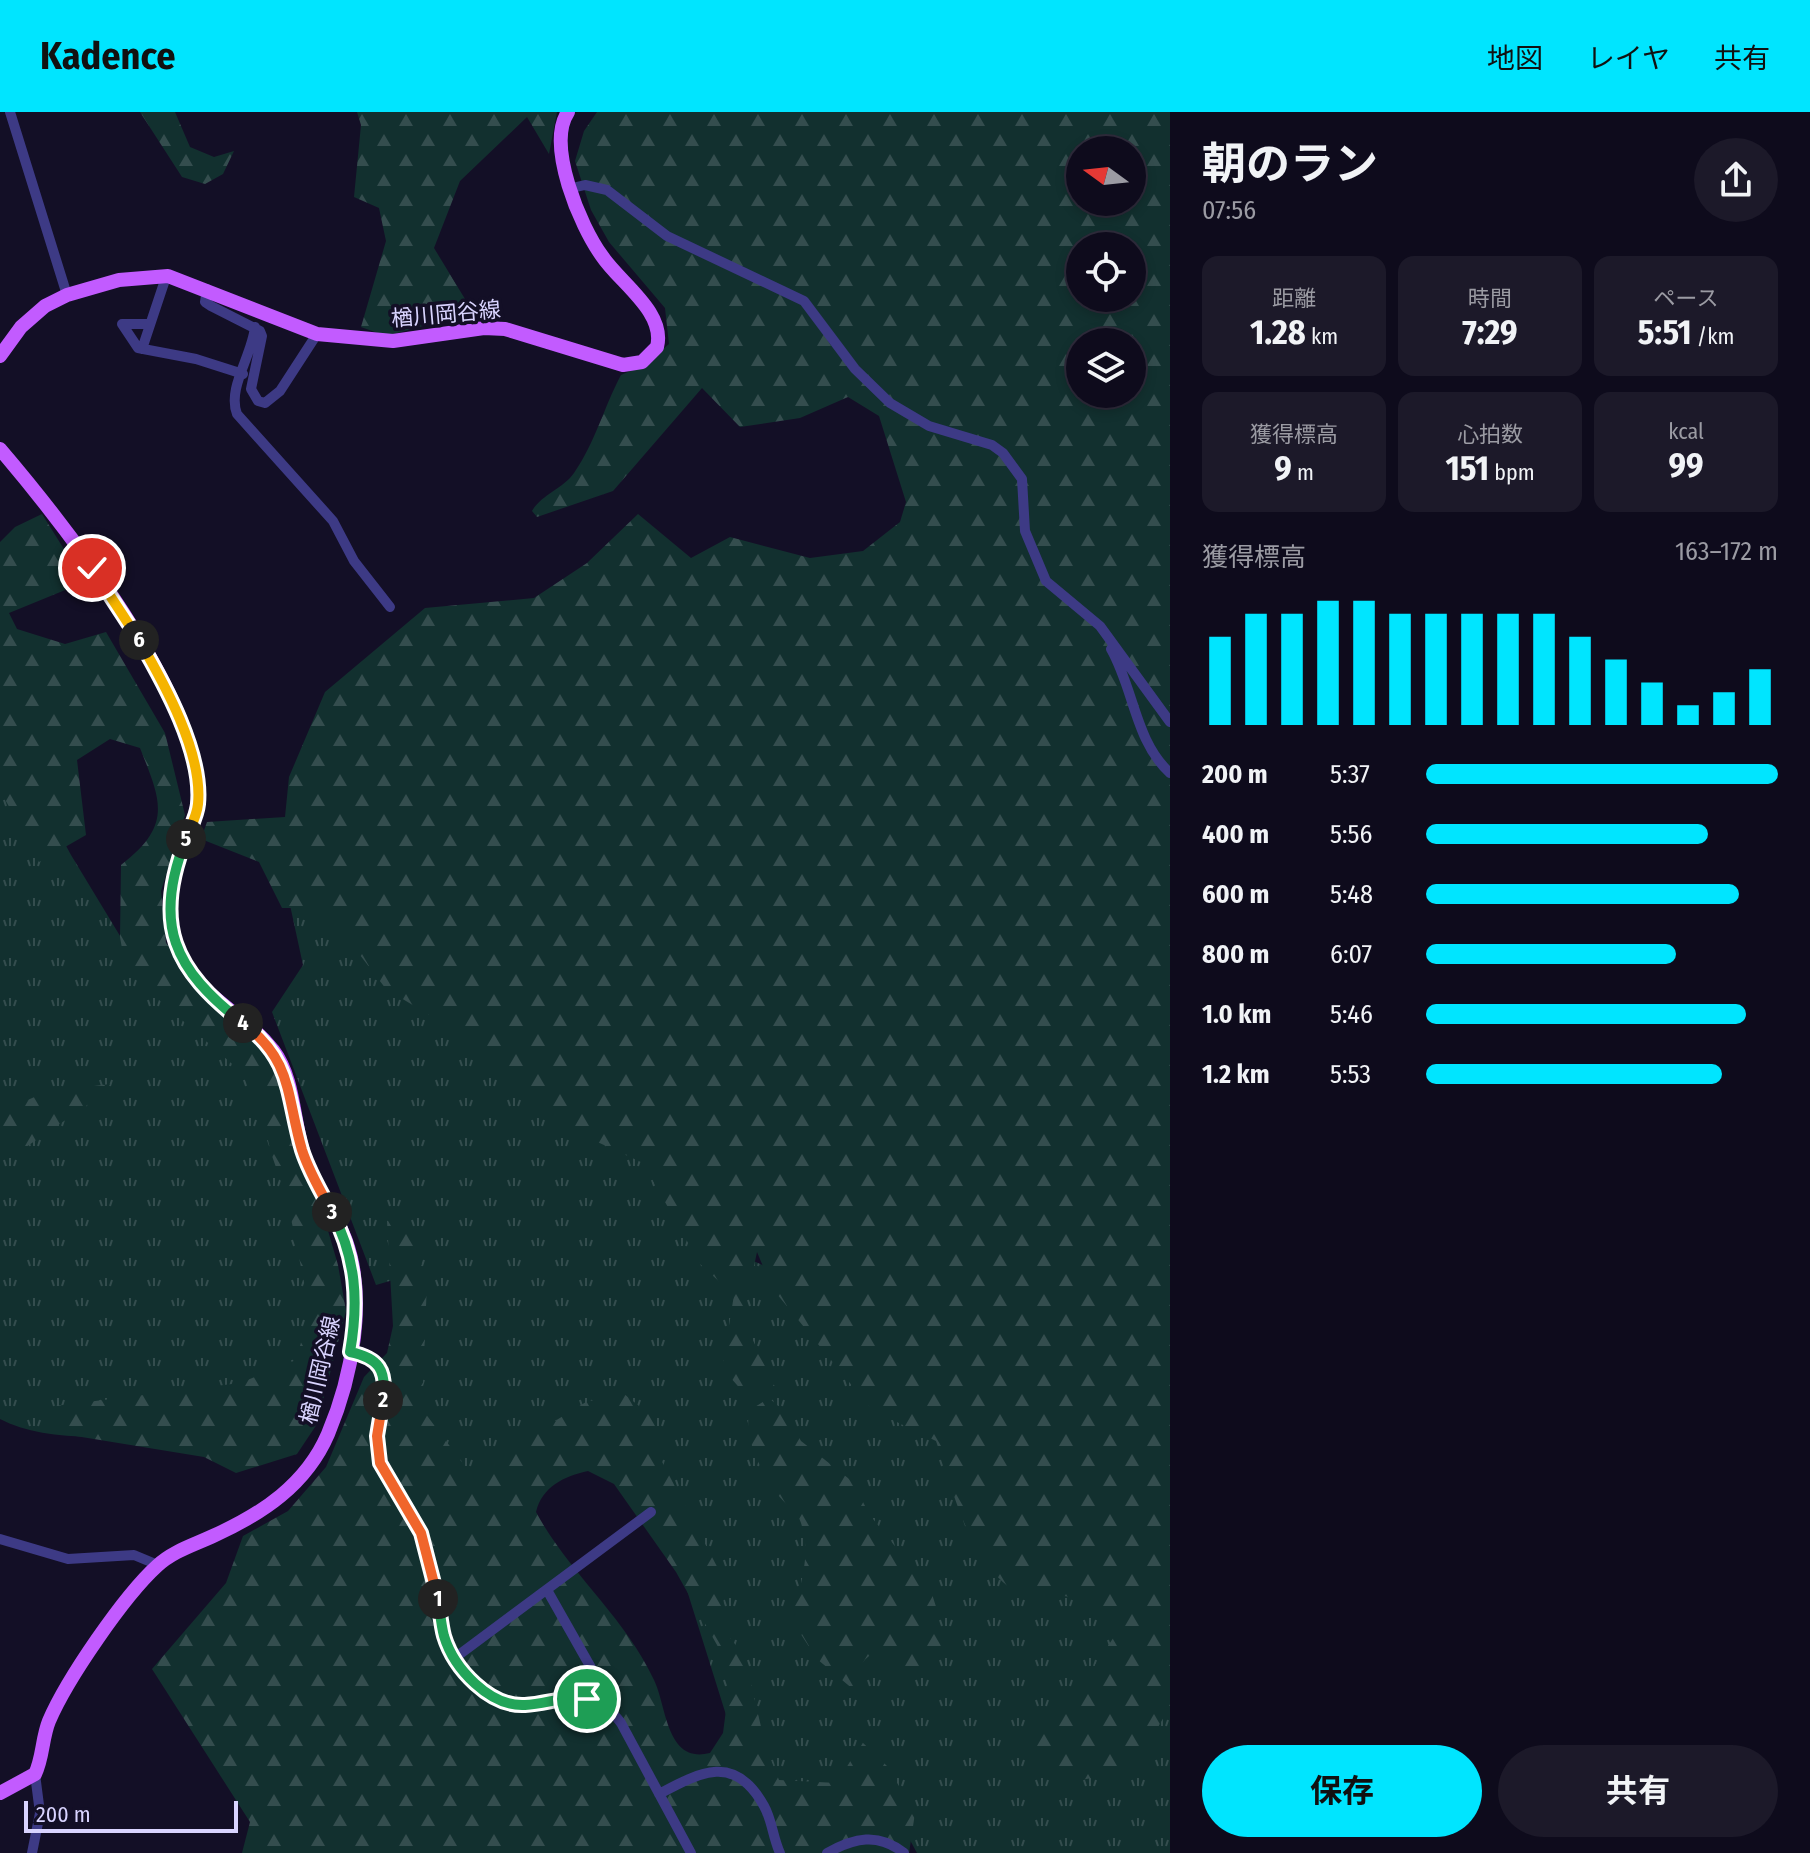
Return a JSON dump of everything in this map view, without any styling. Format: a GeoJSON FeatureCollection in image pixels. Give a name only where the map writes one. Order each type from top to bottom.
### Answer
{"type":"FeatureCollection","features":[{"type":"Feature","properties":{"kind":"main road","name":"楢川岡谷線"},"geometry":{"type":"LineString","coordinates":[[0,356],[21,327],[45,306],[67,295],[144,276],[168,276],[317,334],[393,341],[484,328],[505,329],[623,365],[642,362],[657,347],[657,322],[601,256],[572,188],[559,151],[561,125],[568,112]]}},
{"type":"Feature","properties":{"kind":"main road","name":"楢川岡谷線"},"geometry":{"type":"LineString","coordinates":[[0,449],[53,512],[129,623],[181,724],[197,777],[198,802],[171,891],[174,939],[199,986],[271,1047],[281,1065],[307,1164],[351,1257],[356,1308],[350,1352],[331,1428],[319,1453],[296,1483],[271,1505],[171,1555],[158,1565],[79,1667],[48,1723],[35,1774]]}},
{"type":"Feature","properties":{"kind":"main road"},"geometry":{"type":"LineString","coordinates":[[0,1793],[35,1774]]}},
{"type":"Feature","properties":{"kind":"street"},"geometry":{"type":"LineString","coordinates":[[10,112],[67,295]]}},
{"type":"Feature","properties":{"kind":"street"},"geometry":{"type":"LineString","coordinates":[[572,188],[585,185],[607,190],[667,236],[804,301],[855,369],[890,403],[929,426],[992,445],[1003,453],[1022,479],[1025,531],[1036,563],[1053,588],[1115,645],[1170,722]]}},
{"type":"Feature","properties":{"kind":"street"},"geometry":{"type":"LineString","coordinates":[[142,349],[164,283]]}},
{"type":"Feature","properties":{"kind":"street"},"geometry":{"type":"LineString","coordinates":[[207,289],[205,302],[255,327],[262,336],[251,389],[258,401],[265,403],[280,391],[317,334]]}},
{"type":"Feature","properties":{"kind":"street"},"geometry":{"type":"LineString","coordinates":[[150,324],[122,324],[134,345],[142,349],[196,359],[243,374]]}},
{"type":"Feature","properties":{"kind":"street"},"geometry":{"type":"LineString","coordinates":[[255,327],[243,374],[234,394],[237,414],[333,521],[354,561],[390,607]]}},
{"type":"Feature","properties":{"kind":"street"},"geometry":{"type":"LineString","coordinates":[[1086,616],[1117,660],[1146,741],[1170,773]]}},
{"type":"Feature","properties":{"kind":"street"},"geometry":{"type":"LineString","coordinates":[[350,1352],[374,1360],[383,1372],[376,1448],[380,1463],[421,1533],[436,1584],[445,1638],[456,1657],[482,1690],[500,1702],[525,1705],[578,1697],[596,1701],[621,1723],[691,1853]]}},
{"type":"Feature","properties":{"kind":"street"},"geometry":{"type":"LineString","coordinates":[[456,1657],[651,1512]]}},
{"type":"Feature","properties":{"kind":"street"},"geometry":{"type":"LineString","coordinates":[[0,1539],[68,1559],[134,1555],[158,1565]]}},
{"type":"Feature","properties":{"kind":"street"},"geometry":{"type":"LineString","coordinates":[[547,1590],[598,1680],[596,1701]]}},
{"type":"Feature","properties":{"kind":"street"},"geometry":{"type":"LineString","coordinates":[[659,1794],[708,1770],[729,1774],[755,1793],[764,1806],[780,1853]]}},
{"type":"Feature","properties":{"kind":"street"},"geometry":{"type":"LineString","coordinates":[[32,1853],[40,1813],[35,1774]]}},
{"type":"Feature","properties":{"kind":"street"},"geometry":{"type":"LineString","coordinates":[[827,1853],[842,1844],[873,1837],[904,1853]]}},
{"type":"Feature","properties":{"kind":"green space"},"geometry":{"type":"Polygon","coordinates":[[[140,112],[175,112],[190,147],[214,157],[234,151],[223,174],[205,184],[182,177],[140,112]]]}},
{"type":"Feature","properties":{"kind":"green space"},"geometry":{"type":"Polygon","coordinates":[[[357,112],[557,112],[549,154],[527,117],[460,181],[434,248],[465,299],[453,318],[386,336],[361,327],[386,241],[379,208],[354,197],[361,125],[357,112]]]}},
{"type":"Feature","properties":{"kind":"green space"},"geometry":{"type":"Polygon","coordinates":[[[597,112],[1170,112],[1170,1707],[1132,1770],[1061,1784],[1031,1747],[1041,1722],[1070,1702],[1120,1628],[1103,1609],[1093,1604],[1058,1595],[1015,1591],[995,1574],[972,1540],[963,1520],[936,1441],[872,1410],[772,1288],[757,1252],[743,1319],[775,1387],[744,1393],[722,1368],[734,1295],[700,1264],[643,1163],[567,1128],[456,1031],[386,989],[324,908],[282,908],[259,862],[201,839],[207,822],[285,817],[289,777],[325,692],[425,608],[534,598],[587,563],[638,514],[691,558],[730,537],[810,558],[863,551],[900,522],[906,502],[879,416],[848,397],[800,418],[740,427],[702,388],[613,491],[537,517],[532,511],[574,473],[588,450],[621,375],[644,365],[669,344],[665,308],[609,242],[591,210],[575,161],[584,131],[597,112]]]}},
{"type":"Feature","properties":{"kind":"green space"},"geometry":{"type":"Polygon","coordinates":[[[42,514],[77,570],[75,586],[9,613],[17,629],[65,644],[106,632],[165,733],[185,815],[161,891],[166,943],[261,1045],[288,1101],[338,1265],[346,1311],[317,1424],[297,1454],[236,1473],[204,1457],[45,1431],[55,1406],[240,1383],[296,1360],[310,1311],[287,1199],[271,1153],[259,1102],[239,1070],[126,971],[120,937],[121,865],[149,837],[158,811],[153,783],[140,748],[110,739],[77,760],[86,835],[39,862],[0,790],[0,542],[15,527],[42,514]]]}},
{"type":"Feature","properties":{"kind":"green space"},"geometry":{"type":"Polygon","coordinates":[[[0,724],[71,855],[137,964],[259,1078],[328,1281],[303,1410],[148,1434],[107,1436],[67,1436],[31,1430],[0,1419],[0,724]]]}},
{"type":"Feature","properties":{"kind":"green space"},"geometry":{"type":"Polygon","coordinates":[[[305,892],[465,1003],[649,1167],[699,1236],[773,1270],[1170,1601],[1170,1853],[917,1853],[904,1829],[779,1817],[732,1734],[680,1568],[602,1430],[472,1539],[398,1443],[400,1278],[376,1285],[272,1012],[303,965],[290,905],[305,892]]]}},
{"type":"Feature","properties":{"kind":"green space"},"geometry":{"type":"Polygon","coordinates":[[[110,1084],[102,1095],[26,1147],[0,1145],[0,1112],[46,1092],[110,1084]]]}},
{"type":"Feature","properties":{"kind":"green space"},"geometry":{"type":"Polygon","coordinates":[[[406,1215],[427,1281],[422,1409],[470,1473],[586,1402],[623,1393],[655,1419],[660,1458],[723,1578],[724,1629],[745,1658],[766,1748],[779,1780],[837,1783],[862,1742],[887,1766],[915,1813],[909,1853],[242,1853],[250,1822],[152,1669],[226,1583],[243,1536],[288,1511],[326,1467],[364,1377],[387,1353],[393,1326],[387,1221],[406,1215]],[[588,1471],[571,1476],[549,1489],[536,1512],[564,1555],[642,1657],[654,1680],[676,1742],[695,1754],[710,1753],[723,1733],[729,1687],[726,1661],[676,1572],[614,1484],[588,1471]]]}},
{"type":"Feature","properties":{"kind":"green space"},"geometry":{"type":"Polygon","coordinates":[[[769,1398],[785,1412],[801,1441],[853,1482],[869,1514],[931,1591],[938,1613],[941,1648],[936,1659],[916,1673],[895,1675],[873,1653],[858,1669],[854,1690],[817,1659],[791,1619],[804,1571],[804,1535],[797,1515],[778,1495],[760,1465],[749,1432],[750,1410],[769,1398]]]}},
{"type":"Feature","properties":{"kind":"route"},"geometry":{"type":"LineString","coordinates":[[92,568],[151,660],[181,724],[197,777],[197,812],[177,860],[171,891],[170,917],[174,939],[199,986],[271,1047],[288,1082],[307,1164],[342,1232],[351,1257],[356,1320],[350,1352],[374,1360],[380,1365],[385,1380],[376,1448],[380,1463],[410,1512],[427,1549],[445,1638],[482,1690],[500,1702],[525,1705],[566,1698],[587,1699]]}}]}
